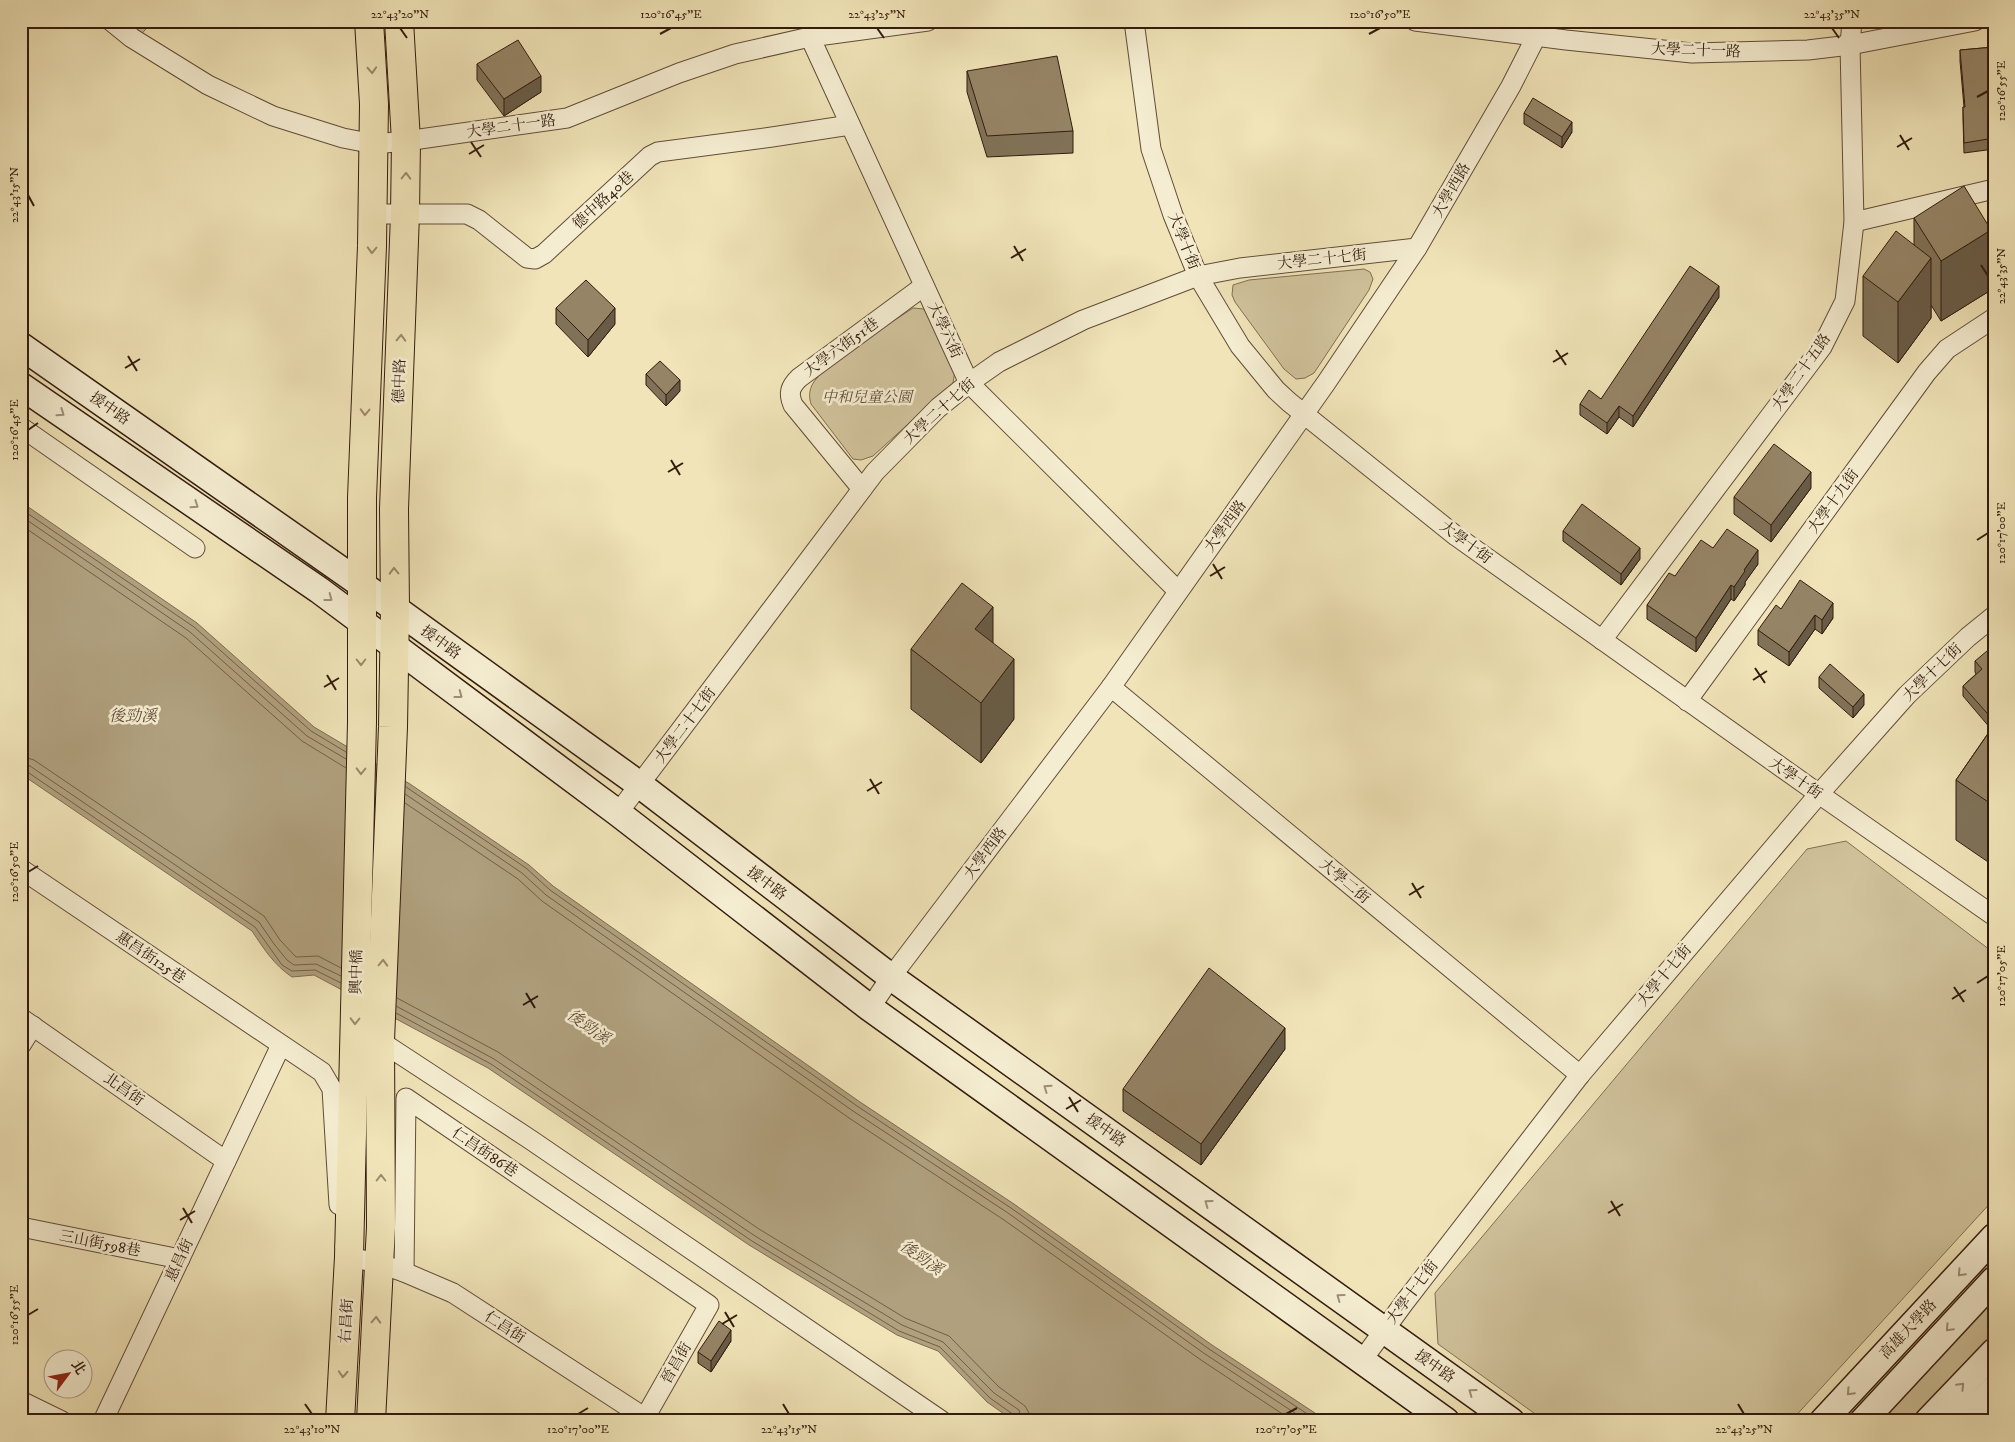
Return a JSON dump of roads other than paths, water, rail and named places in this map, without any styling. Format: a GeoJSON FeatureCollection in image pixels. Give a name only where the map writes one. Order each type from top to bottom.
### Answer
{"type":"FeatureCollection","features":[{"type":"Feature","properties":{"kind":"main road"},"geometry":{"type":"LineString","coordinates":[[361,621],[362,498],[373,214],[374,104],[370,21]]}},
{"type":"Feature","properties":{"kind":"main road","name":"德中路"},"geometry":{"type":"LineString","coordinates":[[391,742],[395,608],[394,509],[406,141],[399,21]]}},
{"type":"Feature","properties":{"kind":"main road","name":"興中橋"},"geometry":{"type":"LineString","coordinates":[[350,1221],[362,722],[361,621]]}},
{"type":"Feature","properties":{"kind":"main road","name":"興中橋"},"geometry":{"type":"LineString","coordinates":[[381,1227],[380,1040],[391,742]]}},
{"type":"Feature","properties":{"kind":"main road","name":"右昌街"},"geometry":{"type":"LineString","coordinates":[[340,1421],[350,1221]]}},
{"type":"Feature","properties":{"kind":"main road","name":"右昌街"},"geometry":{"type":"LineString","coordinates":[[372,1421],[381,1227]]}},
{"type":"Feature","properties":{"kind":"street","name":"大學二十一路"},"geometry":{"type":"LineString","coordinates":[[111,21],[132,38],[208,85],[273,116],[343,138],[374,144],[567,118],[679,73],[735,54],[810,37],[928,21]]}},
{"type":"Feature","properties":{"kind":"street","name":"大學十街"},"geometry":{"type":"LineString","coordinates":[[1134,21],[1151,149],[1173,215],[1198,276],[1240,346],[1276,390],[1456,536],[1687,701],[1994,916]]}},
{"type":"Feature","properties":{"kind":"street","name":"大學二十一路"},"geometry":{"type":"LineString","coordinates":[[1415,21],[1541,29],[1692,53],[1808,50],[1850,45],[1975,21]]}},
{"type":"Feature","properties":{"kind":"street","name":"大學二十五路"},"geometry":{"type":"LineString","coordinates":[[1602,640],[1822,347],[1845,301],[1854,222],[1850,45],[1852,21]]}},
{"type":"Feature","properties":{"kind":"street","name":"大學西路"},"geometry":{"type":"LineString","coordinates":[[870,1008],[891,977],[1111,687],[1305,414],[1417,248],[1514,82],[1541,29]]}},
{"type":"Feature","properties":{"kind":"street","name":"大學六街"},"geometry":{"type":"LineString","coordinates":[[810,37],[969,382],[1178,591]]}},
{"type":"Feature","properties":{"kind":"street","name":"德中路40巷"},"geometry":{"type":"LineString","coordinates":[[373,214],[467,214],[479,220],[527,258],[535,259],[544,254],[650,156],[658,152],[850,125]]}},
{"type":"Feature","properties":{"kind":"street"},"geometry":{"type":"LineString","coordinates":[[1854,222],[1994,189]]}},
{"type":"Feature","properties":{"kind":"street","name":"大學二十七街"},"geometry":{"type":"LineString","coordinates":[[618,813],[862,489],[938,408],[969,382],[999,362],[1083,320],[1198,276],[1240,268],[1417,248]]}},
{"type":"Feature","properties":{"kind":"street","name":"大學六街51巷"},"geometry":{"type":"LineString","coordinates":[[862,489],[793,405],[790,396],[792,385],[924,286]]}},
{"type":"Feature","properties":{"kind":"street","name":"大學十九街"},"geometry":{"type":"LineString","coordinates":[[1687,701],[1927,372],[1947,349],[1994,318]]}},
{"type":"Feature","properties":{"kind":"street","name":"援中路"},"geometry":{"type":"LineString","coordinates":[[21,346],[395,608],[640,785],[891,977],[1511,1421]]}},
{"type":"Feature","properties":{"kind":"street","name":"援中路"},"geometry":{"type":"LineString","coordinates":[[21,386],[311,584],[618,813],[870,1008],[1363,1359],[1446,1421]]}},
{"type":"Feature","properties":{"kind":"street"},"geometry":{"type":"LineString","coordinates":[[21,427],[195,548]]}},
{"type":"Feature","properties":{"kind":"street","name":"大學十七街"},"geometry":{"type":"LineString","coordinates":[[1363,1359],[1580,1075],[1819,794],[1908,695],[1968,637],[1994,616]]}},
{"type":"Feature","properties":{"kind":"street","name":"大學二街"},"geometry":{"type":"LineString","coordinates":[[1111,687],[1580,1075]]}},
{"type":"Feature","properties":{"kind":"street","name":"惠昌街125巷"},"geometry":{"type":"LineString","coordinates":[[21,869],[322,1072],[332,1088],[340,1235],[349,1257]]}},
{"type":"Feature","properties":{"kind":"street"},"geometry":{"type":"LineString","coordinates":[[21,1045],[27,1022]]}},
{"type":"Feature","properties":{"kind":"street","name":"北昌街"},"geometry":{"type":"LineString","coordinates":[[27,1022],[226,1161]]}},
{"type":"Feature","properties":{"kind":"street"},"geometry":{"type":"LineString","coordinates":[[380,1040],[531,1140],[942,1421]]}},
{"type":"Feature","properties":{"kind":"street","name":"惠昌街"},"geometry":{"type":"LineString","coordinates":[[103,1421],[281,1045]]}},
{"type":"Feature","properties":{"kind":"street","name":"仁昌街86巷"},"geometry":{"type":"LineString","coordinates":[[404,1272],[406,1098],[709,1305]]}},
{"type":"Feature","properties":{"kind":"street","name":"三山街598巷"},"geometry":{"type":"LineString","coordinates":[[21,1227],[180,1259]]}},
{"type":"Feature","properties":{"kind":"street","name":"高雄大學路"},"geometry":{"type":"LineString","coordinates":[[1823,1421],[1994,1237]]}},
{"type":"Feature","properties":{"kind":"street","name":"仁昌街"},"geometry":{"type":"LineString","coordinates":[[349,1257],[378,1263],[453,1293],[646,1420]]}},
{"type":"Feature","properties":{"kind":"street","name":"高雄大學路"},"geometry":{"type":"LineString","coordinates":[[1863,1421],[1994,1280]]}},
{"type":"Feature","properties":{"kind":"street","name":"晉昌街"},"geometry":{"type":"LineString","coordinates":[[646,1420],[709,1305]]}},
{"type":"Feature","properties":{"kind":"street"},"geometry":{"type":"LineString","coordinates":[[1928,1421],[1994,1352]]}},
{"type":"Feature","properties":{"kind":"street"},"geometry":{"type":"LineString","coordinates":[[1963,1421],[1994,1389]]}},
{"type":"Feature","properties":{"kind":"street"},"geometry":{"type":"LineString","coordinates":[[21,1401],[62,1421]]}},
{"type":"Feature","properties":{"kind":"water","name":"後勁溪"},"geometry":{"type":"Polygon","coordinates":[[[21,502],[197,623],[314,727],[410,784],[529,865],[553,886],[860,1102],[1014,1204],[1212,1345],[1327,1421],[1014,1421],[987,1402],[938,1351],[897,1335],[749,1245],[488,1068],[314,975],[292,977],[275,962],[252,931],[21,774],[21,502]]]}},
{"type":"Feature","properties":{"kind":"park label","name":"中和兒童公園"},"geometry":{"type":"Point","coordinates":[867,397]}}]}
